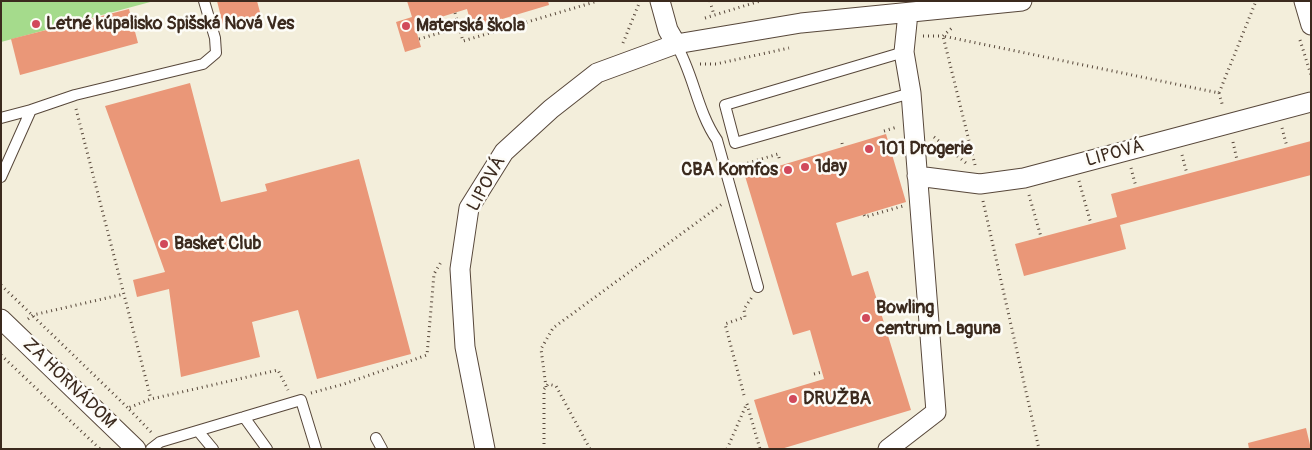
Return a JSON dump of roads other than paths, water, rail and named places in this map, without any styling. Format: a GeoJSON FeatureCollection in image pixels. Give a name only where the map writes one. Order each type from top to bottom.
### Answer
{"type":"FeatureCollection","features":[{"type":"Feature","properties":{"kind":"street"},"geometry":{"type":"LineString","coordinates":[[660,1],[668,30],[676,44]]}},
{"type":"Feature","properties":{"kind":"street","name":"LIPOVÁ"},"geometry":{"type":"LineString","coordinates":[[485,449],[465,347],[460,269],[469,208],[504,152],[551,109],[597,73],[676,44],[793,24],[1022,1]]}},
{"type":"Feature","properties":{"kind":"street"},"geometry":{"type":"LineString","coordinates":[[1304,1],[1305,32]]}},
{"type":"Feature","properties":{"kind":"street"},"geometry":{"type":"LineString","coordinates":[[888,449],[936,412],[913,121],[904,52],[908,13]]}},
{"type":"Feature","properties":{"kind":"street","name":"LIPOVÁ"},"geometry":{"type":"LineString","coordinates":[[917,176],[980,184],[1024,178],[1311,102]]}},
{"type":"Feature","properties":{"kind":"street","name":"ZA HORNÁDOM"},"geometry":{"type":"LineString","coordinates":[[7,324],[136,449]]}},
{"type":"Feature","properties":{"kind":"lane"},"geometry":{"type":"LineString","coordinates":[[1,118],[73,96],[203,64],[216,53],[215,38],[204,1]]}},
{"type":"Feature","properties":{"kind":"lane"},"geometry":{"type":"LineString","coordinates":[[676,44],[687,64],[706,124],[717,140],[734,195],[758,287]]}},
{"type":"Feature","properties":{"kind":"lane"},"geometry":{"type":"LineString","coordinates":[[904,52],[725,105],[735,143],[910,93]]}},
{"type":"Feature","properties":{"kind":"lane"},"geometry":{"type":"LineString","coordinates":[[1,177],[30,110]]}},
{"type":"Feature","properties":{"kind":"lane"},"geometry":{"type":"LineString","coordinates":[[151,449],[160,442],[301,400],[316,449]]}},
{"type":"Feature","properties":{"kind":"lane"},"geometry":{"type":"LineString","coordinates":[[244,417],[267,449]]}},
{"type":"Feature","properties":{"kind":"lane"},"geometry":{"type":"LineString","coordinates":[[198,431],[213,449]]}},
{"type":"Feature","properties":{"kind":"lane"},"geometry":{"type":"LineString","coordinates":[[376,438],[382,449]]}},
{"type":"Feature","properties":{"kind":"place","name":"Letné kúpalisko Spišská Nová Ves"},"geometry":{"type":"Point","coordinates":[36,24]}},
{"type":"Feature","properties":{"kind":"place","name":"Materská škola"},"geometry":{"type":"Point","coordinates":[406,26]}},
{"type":"Feature","properties":{"kind":"place","name":"101 Drogerie"},"geometry":{"type":"Point","coordinates":[869,149]}},
{"type":"Feature","properties":{"kind":"place","name":"1day"},"geometry":{"type":"Point","coordinates":[805,167]}},
{"type":"Feature","properties":{"kind":"place","name":"CBA Komfos"},"geometry":{"type":"Point","coordinates":[788,170]}},
{"type":"Feature","properties":{"kind":"place","name":"Basket Club"},"geometry":{"type":"Point","coordinates":[164,244]}},
{"type":"Feature","properties":{"kind":"place","name":"Bowling centrum Laguna"},"geometry":{"type":"Point","coordinates":[866,318]}},
{"type":"Feature","properties":{"kind":"place","name":"DRUŽBA"},"geometry":{"type":"Point","coordinates":[793,399]}}]}
